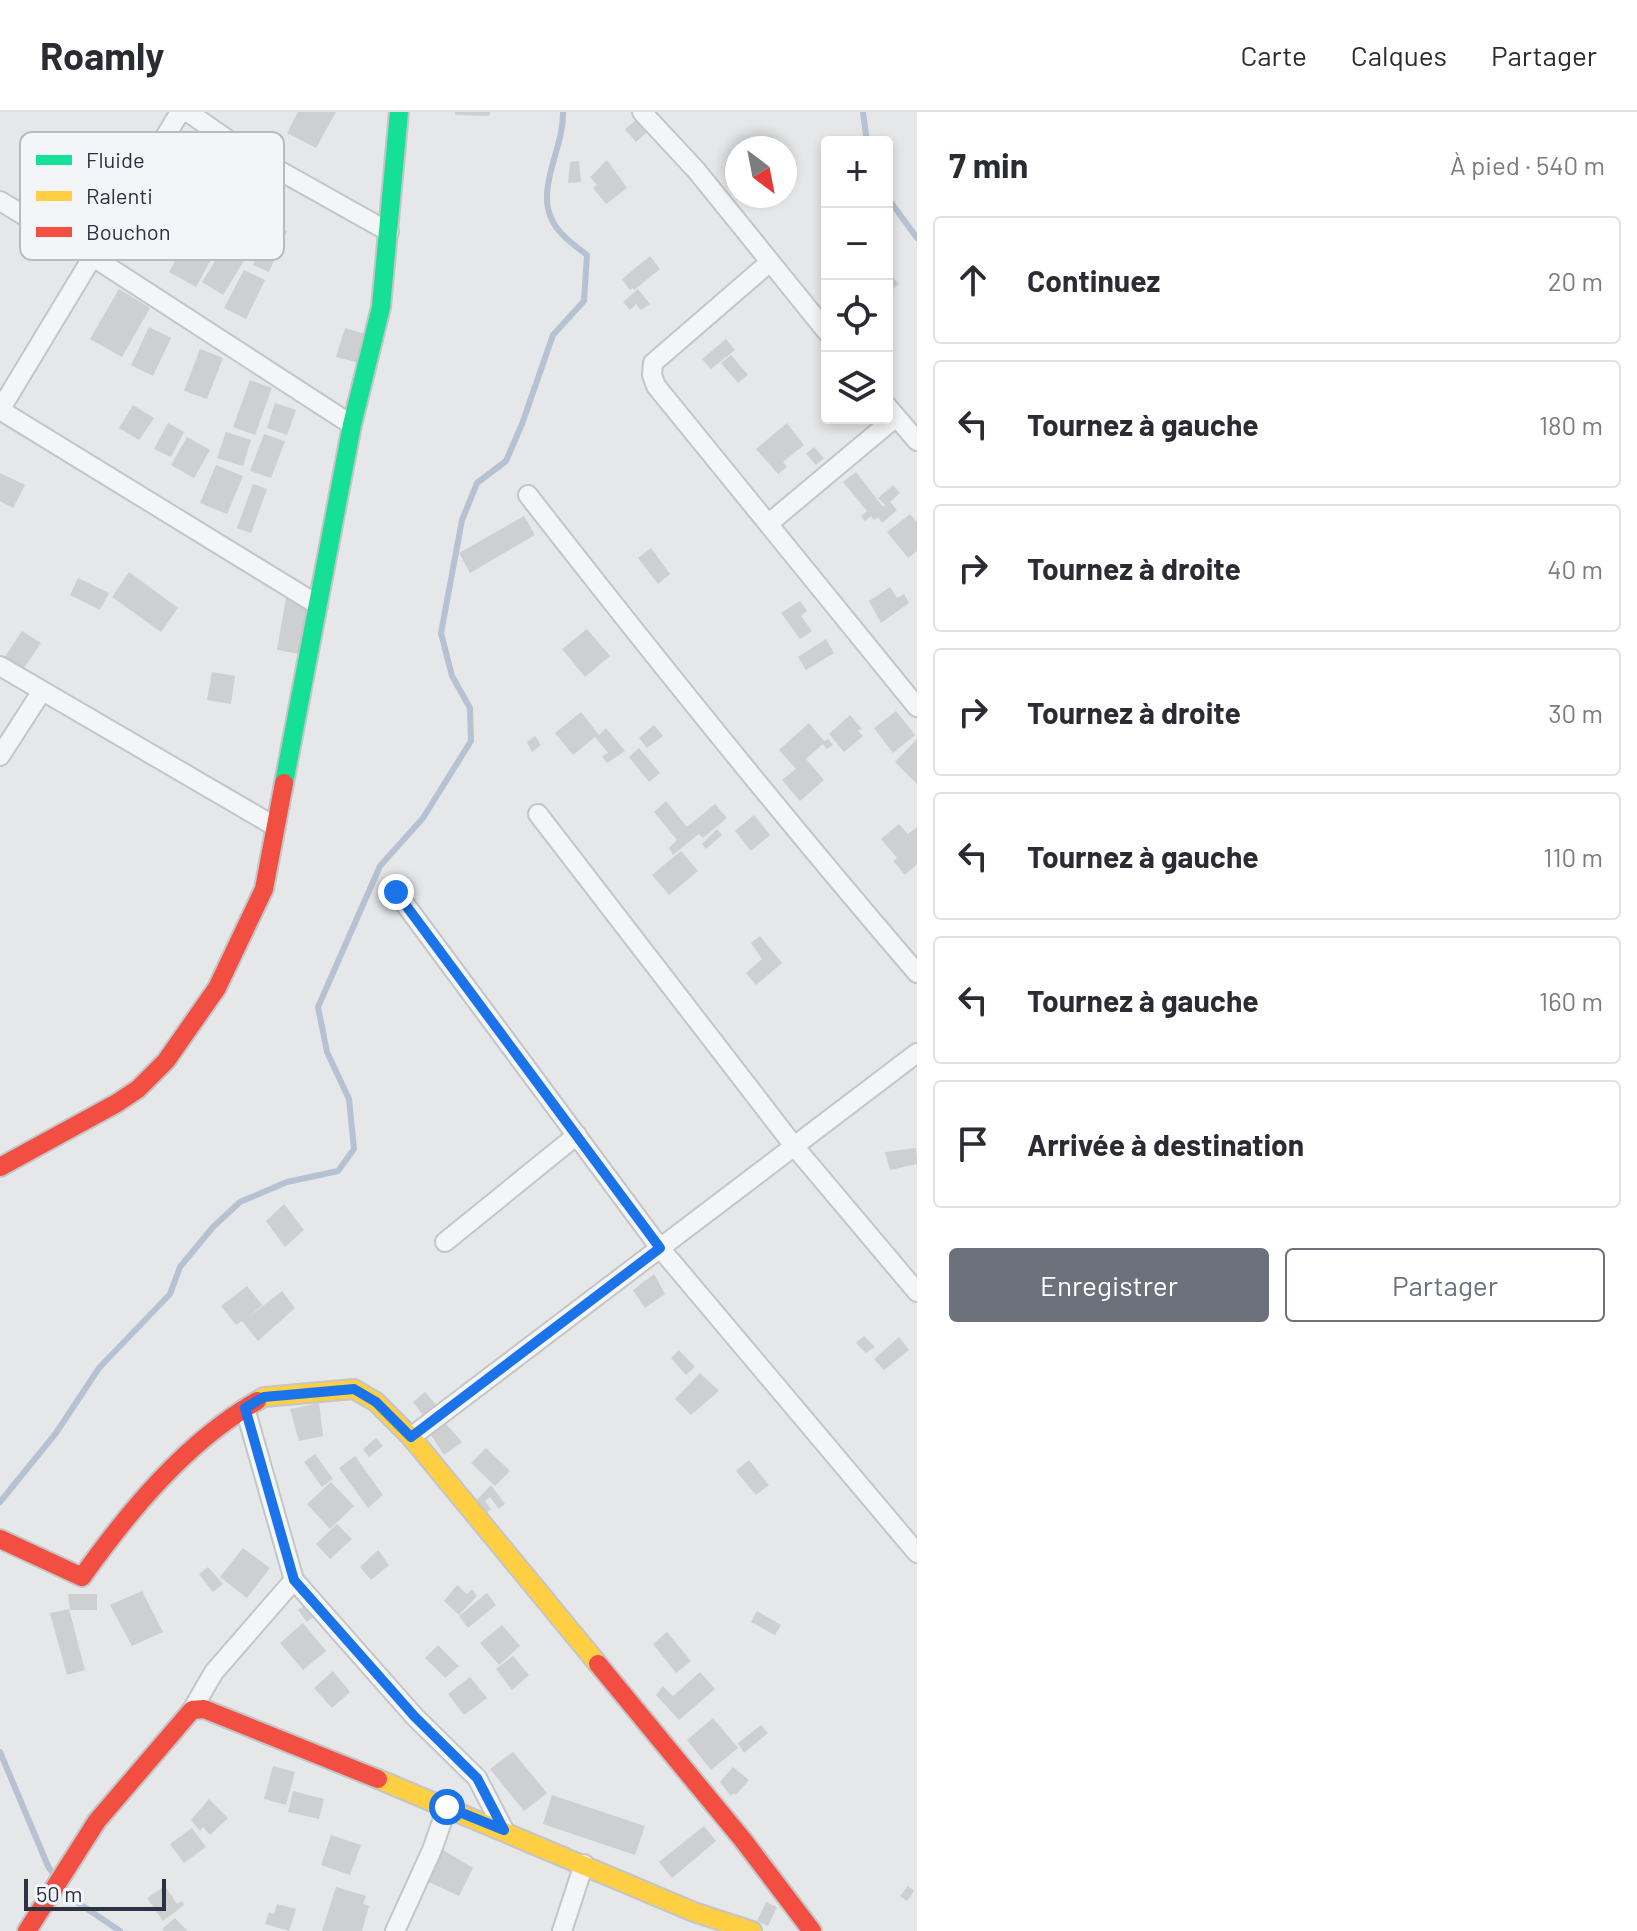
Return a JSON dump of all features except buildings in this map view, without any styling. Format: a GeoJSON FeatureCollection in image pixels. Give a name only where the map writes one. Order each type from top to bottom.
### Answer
{"type":"FeatureCollection","features":[{"type":"Feature","properties":{"kind":"street"},"geometry":{"type":"LineString","coordinates":[[168,132],[180,112]]}},
{"type":"Feature","properties":{"kind":"street"},"geometry":{"type":"LineString","coordinates":[[188,112],[217,132]]}},
{"type":"Feature","properties":{"kind":"street"},"geometry":{"type":"LineString","coordinates":[[0,1167],[117,1103],[138,1089],[166,1061],[217,988],[264,889],[352,425],[381,307],[399,112]]}},
{"type":"Feature","properties":{"kind":"street"},"geometry":{"type":"LineString","coordinates":[[642,112],[696,170],[821,325]]}},
{"type":"Feature","properties":{"kind":"street"},"geometry":{"type":"LineString","coordinates":[[284,173],[389,232]]}},
{"type":"Feature","properties":{"kind":"street"},"geometry":{"type":"LineString","coordinates":[[0,201],[20,213]]}},
{"type":"Feature","properties":{"kind":"street"},"geometry":{"type":"LineString","coordinates":[[91,260],[0,410],[318,605]]}},
{"type":"Feature","properties":{"kind":"street"},"geometry":{"type":"LineString","coordinates":[[98,260],[352,425]]}},
{"type":"Feature","properties":{"kind":"street"},"geometry":{"type":"LineString","coordinates":[[770,262],[653,363],[652,375],[656,386],[917,707]]}},
{"type":"Feature","properties":{"kind":"street"},"geometry":{"type":"LineString","coordinates":[[893,412],[917,441]]}},
{"type":"Feature","properties":{"kind":"street"},"geometry":{"type":"LineString","coordinates":[[768,524],[878,424]]}},
{"type":"Feature","properties":{"kind":"street"},"geometry":{"type":"LineString","coordinates":[[528,495],[782,815],[917,973]]}},
{"type":"Feature","properties":{"kind":"street"},"geometry":{"type":"LineString","coordinates":[[0,666],[276,827]]}},
{"type":"Feature","properties":{"kind":"street"},"geometry":{"type":"LineString","coordinates":[[0,756],[42,691]]}},
{"type":"Feature","properties":{"kind":"street"},"geometry":{"type":"LineString","coordinates":[[538,814],[794,1146],[917,1292]]}},
{"type":"Feature","properties":{"kind":"street"},"geometry":{"type":"LineString","coordinates":[[396,892],[660,1248],[917,1553]]}},
{"type":"Feature","properties":{"kind":"street"},"geometry":{"type":"LineString","coordinates":[[411,1437],[917,1053]]}},
{"type":"Feature","properties":{"kind":"street"},"geometry":{"type":"LineString","coordinates":[[445,1242],[577,1135]]}},
{"type":"Feature","properties":{"kind":"street"},"geometry":{"type":"LineString","coordinates":[[0,1539],[82,1577],[105,1545],[178,1461],[245,1408],[264,1397],[354,1389],[376,1402],[411,1437],[743,1840],[812,1931]]}},
{"type":"Feature","properties":{"kind":"street"},"geometry":{"type":"LineString","coordinates":[[245,1408],[294,1580],[415,1717],[477,1778],[504,1830]]}},
{"type":"Feature","properties":{"kind":"street"},"geometry":{"type":"LineString","coordinates":[[27,1931],[97,1821],[192,1710],[214,1672],[294,1580]]}},
{"type":"Feature","properties":{"kind":"street"},"geometry":{"type":"LineString","coordinates":[[192,1710],[204,1709],[504,1830],[694,1912],[751,1931]]}},
{"type":"Feature","properties":{"kind":"street"},"geometry":{"type":"LineString","coordinates":[[395,1931],[432,1850],[447,1807]]}},
{"type":"Feature","properties":{"kind":"street"},"geometry":{"type":"LineString","coordinates":[[562,1931],[584,1864]]}},
{"type":"Feature","properties":{"kind":"waterway"},"geometry":{"type":"LineString","coordinates":[[0,1502],[56,1433],[99,1368],[170,1294],[180,1267],[213,1227],[240,1202],[287,1182],[338,1171],[354,1149],[349,1099],[327,1052],[318,1007],[380,866],[423,818],[471,741],[470,708],[452,676],[441,633],[462,520],[477,483],[506,461],[553,335],[584,301],[587,255],[562,234],[552,220],[548,206],[547,191],[563,112]]}},
{"type":"Feature","properties":{"kind":"waterway"},"geometry":{"type":"LineString","coordinates":[[863,112],[866,136]]}},
{"type":"Feature","properties":{"kind":"waterway"},"geometry":{"type":"LineString","coordinates":[[893,205],[917,238]]}},
{"type":"Feature","properties":{"kind":"waterway"},"geometry":{"type":"LineString","coordinates":[[0,1752],[54,1875]]}},
{"type":"Feature","properties":{"kind":"waterway"},"geometry":{"type":"LineString","coordinates":[[63,1887],[71,1898],[120,1931]]}},
{"type":"Feature","properties":{"kind":"traffic: fast"},"geometry":{"type":"LineString","coordinates":[[284,783],[352,425],[381,307],[399,112]]}},
{"type":"Feature","properties":{"kind":"traffic: slow"},"geometry":{"type":"LineString","coordinates":[[257,1401],[264,1397],[354,1389],[376,1402],[411,1437],[598,1664]]}},
{"type":"Feature","properties":{"kind":"traffic: slow"},"geometry":{"type":"LineString","coordinates":[[378,1779],[694,1912],[752,1931]]}},
{"type":"Feature","properties":{"kind":"traffic: jam"},"geometry":{"type":"LineString","coordinates":[[0,1167],[117,1103],[138,1089],[166,1061],[217,988],[264,889],[284,783]]}},
{"type":"Feature","properties":{"kind":"traffic: jam"},"geometry":{"type":"LineString","coordinates":[[0,1539],[82,1577],[119,1527],[160,1480],[206,1437],[257,1401]]}},
{"type":"Feature","properties":{"kind":"traffic: jam"},"geometry":{"type":"LineString","coordinates":[[598,1664],[743,1840],[812,1931]]}},
{"type":"Feature","properties":{"kind":"traffic: jam"},"geometry":{"type":"LineString","coordinates":[[27,1931],[97,1821],[192,1710],[204,1709],[378,1779]]}},
{"type":"Feature","properties":{"kind":"route"},"geometry":{"type":"LineString","coordinates":[[396,892],[660,1248],[411,1437],[376,1402],[354,1389],[264,1397],[245,1408],[294,1580],[415,1717],[477,1778],[504,1830],[447,1807]]}}]}
